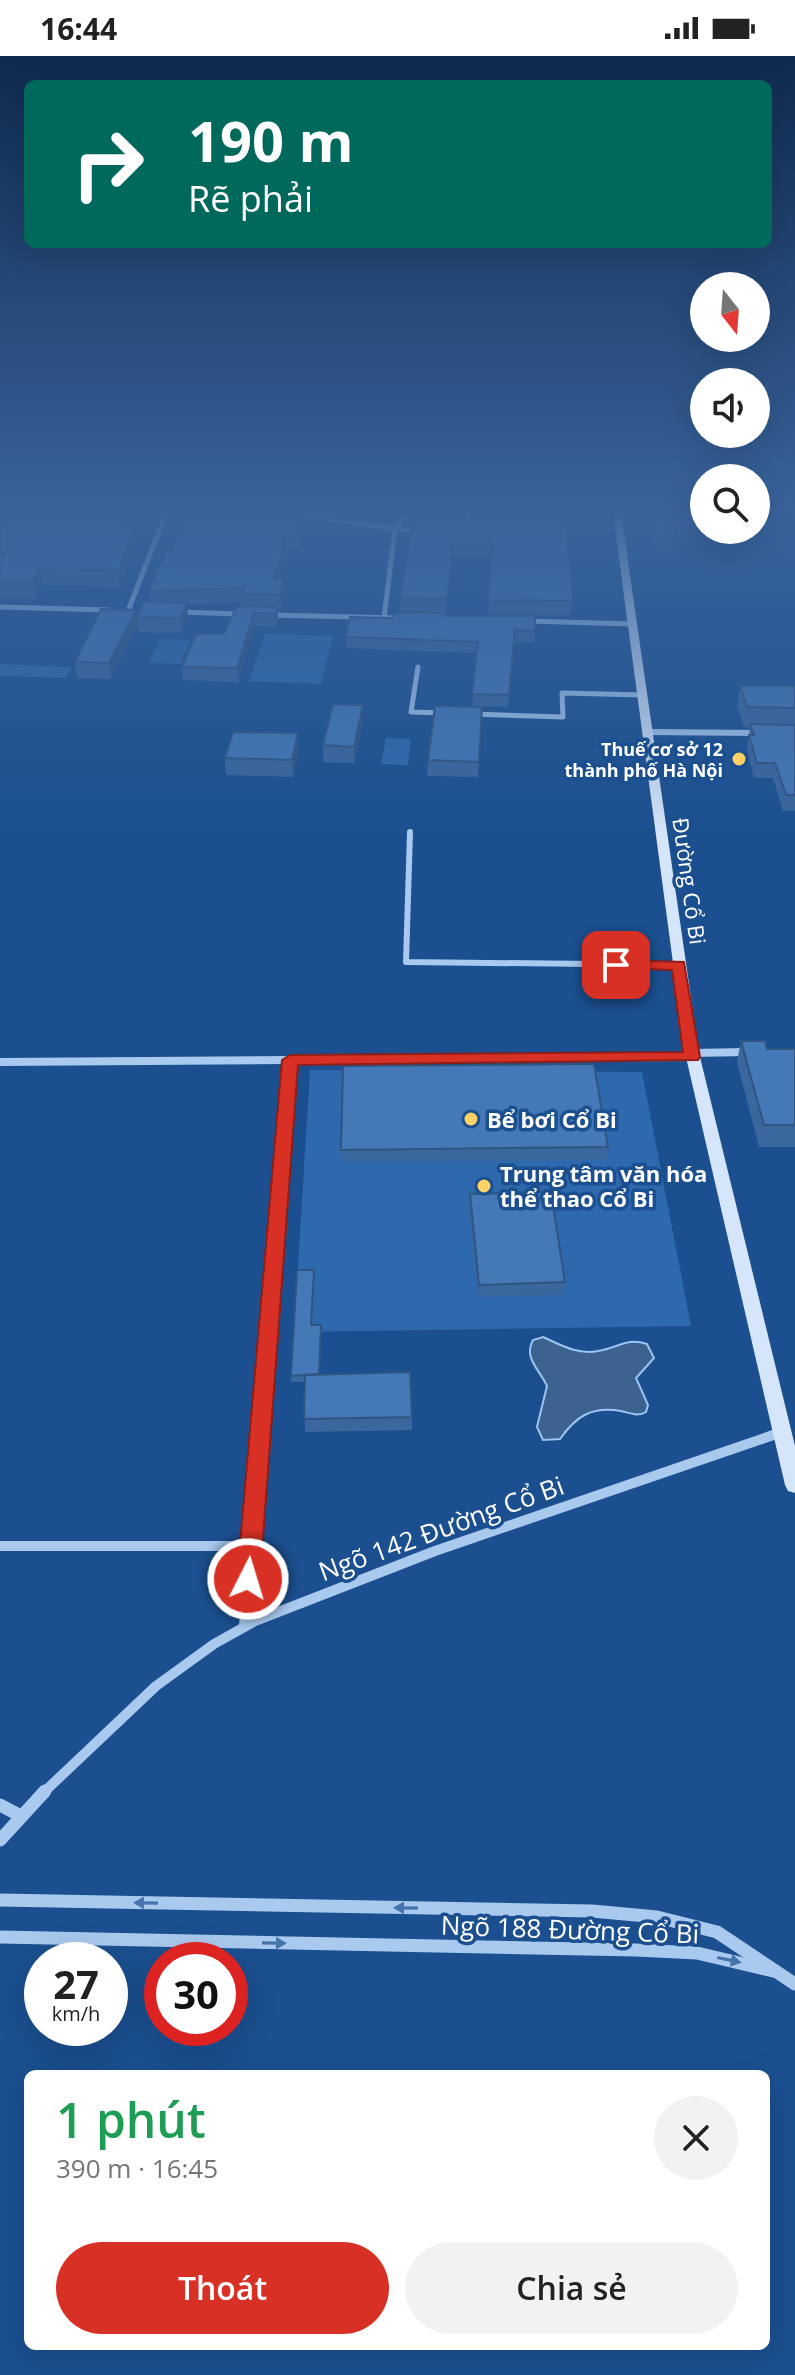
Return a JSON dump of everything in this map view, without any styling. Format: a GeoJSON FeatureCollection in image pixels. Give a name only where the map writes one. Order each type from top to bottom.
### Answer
{"type":"FeatureCollection","features":[{"type":"Feature","properties":{"kind":"main road","name":"Đường Cổ Bi"},"geometry":{"type":"LineString","coordinates":[[633,624],[692,1055],[795,1485]]}},
{"type":"Feature","properties":{"kind":"street"},"geometry":{"type":"LineString","coordinates":[[530,621],[633,624]]}},
{"type":"Feature","properties":{"kind":"street"},"geometry":{"type":"LineString","coordinates":[[418,667],[411,712],[454,714]]}},
{"type":"Feature","properties":{"kind":"street"},"geometry":{"type":"LineString","coordinates":[[468,714],[563,717],[562,693],[643,695]]}},
{"type":"Feature","properties":{"kind":"street"},"geometry":{"type":"LineString","coordinates":[[648,732],[764,733]]}},
{"type":"Feature","properties":{"kind":"street"},"geometry":{"type":"LineString","coordinates":[[410,832],[406,962],[679,965]]}},
{"type":"Feature","properties":{"kind":"street"},"geometry":{"type":"LineString","coordinates":[[0,1062],[752,1052]]}},
{"type":"Feature","properties":{"kind":"street"},"geometry":{"type":"LineString","coordinates":[[244,1626],[290,1060]]}},
{"type":"Feature","properties":{"kind":"street","name":"Ngõ 142 Đường Cổ Bi"},"geometry":{"type":"LineString","coordinates":[[0,1840],[151,1691],[184,1664],[244,1626],[438,1550],[782,1432]]}},
{"type":"Feature","properties":{"kind":"street"},"geometry":{"type":"LineString","coordinates":[[0,1546],[251,1546]]}},
{"type":"Feature","properties":{"kind":"street"},"geometry":{"type":"LineString","coordinates":[[0,1805],[21,1816]]}},
{"type":"Feature","properties":{"kind":"street","name":"Ngõ 188 Đường Cổ Bi"},"geometry":{"type":"LineString","coordinates":[[0,1900],[592,1911],[645,1916],[717,1932],[749,1950],[777,1972]]}},
{"type":"Feature","properties":{"kind":"street","name":"Ngõ 188 Đường Cổ Bi"},"geometry":{"type":"LineString","coordinates":[[0,1937],[636,1950],[697,1953],[777,1972]]}},
{"type":"Feature","properties":{"kind":"street"},"geometry":{"type":"LineString","coordinates":[[777,1972],[795,1984]]}},
{"type":"Feature","properties":{"kind":"shaded area"},"geometry":{"type":"Polygon","coordinates":[[[265,634],[333,636],[321,684],[249,681],[265,634]]]}},
{"type":"Feature","properties":{"kind":"shaded area"},"geometry":{"type":"Polygon","coordinates":[[[160,639],[190,640],[180,664],[149,663],[160,639]]]}},
{"type":"Feature","properties":{"kind":"shaded area"},"geometry":{"type":"Polygon","coordinates":[[[0,664],[72,667],[66,678],[0,676],[0,664]]]}},
{"type":"Feature","properties":{"kind":"shaded area"},"geometry":{"type":"Polygon","coordinates":[[[386,738],[411,739],[408,765],[381,764],[386,738]]]}},
{"type":"Feature","properties":{"kind":"shaded area","name":"Trung tâm văn hóa thể thao Cổ Bi"},"geometry":{"type":"Polygon","coordinates":[[[310,1070],[642,1072],[691,1326],[294,1332],[310,1070]]]}},
{"type":"Feature","properties":{"kind":"shaded area"},"geometry":{"type":"Polygon","coordinates":[[[543,1337],[583,1352],[605,1350],[628,1342],[647,1344],[654,1358],[636,1378],[648,1405],[646,1412],[593,1412],[572,1424],[560,1439],[543,1440],[537,1427],[547,1386],[531,1358],[530,1346],[533,1340],[543,1337]]]}},
{"type":"Feature","properties":{"kind":"building"},"geometry":{"type":"Polygon","coordinates":[[[95,621],[130,621],[109,663],[75,662],[95,621]]]}},
{"type":"Feature","properties":{"kind":"building"},"geometry":{"type":"Polygon","coordinates":[[[230,621],[251,621],[237,668],[182,667],[196,634],[224,634],[230,621]]]}},
{"type":"Feature","properties":{"kind":"building"},"geometry":{"type":"Polygon","coordinates":[[[349,621],[535,621],[535,631],[515,630],[509,695],[472,694],[478,642],[346,637],[349,621]]]}},
{"type":"Feature","properties":{"kind":"building"},"geometry":{"type":"Polygon","coordinates":[[[740,686],[795,686],[795,708],[747,707],[740,686]]]}},
{"type":"Feature","properties":{"kind":"building"},"geometry":{"type":"Polygon","coordinates":[[[333,704],[363,705],[354,747],[323,745],[333,704]]]}},
{"type":"Feature","properties":{"kind":"building"},"geometry":{"type":"Polygon","coordinates":[[[435,706],[482,707],[479,762],[428,760],[435,706]]]}},
{"type":"Feature","properties":{"kind":"building"},"geometry":{"type":"Polygon","coordinates":[[[750,724],[795,725],[795,795],[786,795],[775,763],[757,763],[749,735],[754,735],[750,724]]]}},
{"type":"Feature","properties":{"kind":"building"},"geometry":{"type":"Polygon","coordinates":[[[233,732],[298,733],[292,760],[225,758],[233,732]]]}},
{"type":"Feature","properties":{"kind":"building"},"geometry":{"type":"Polygon","coordinates":[[[741,1041],[765,1041],[767,1049],[795,1049],[795,1125],[764,1125],[741,1041]]]}},
{"type":"Feature","properties":{"kind":"building","name":"Bể bơi Cổ Bi"},"geometry":{"type":"Polygon","coordinates":[[[594,1064],[608,1147],[341,1150],[343,1066],[594,1064]]]}},
{"type":"Feature","properties":{"kind":"building"},"geometry":{"type":"Polygon","coordinates":[[[551,1192],[565,1282],[479,1285],[470,1194],[551,1192]]]}},
{"type":"Feature","properties":{"kind":"building"},"geometry":{"type":"Polygon","coordinates":[[[297,1270],[314,1270],[311,1325],[321,1325],[319,1374],[291,1376],[297,1270]]]}},
{"type":"Feature","properties":{"kind":"building"},"geometry":{"type":"Polygon","coordinates":[[[410,1372],[412,1417],[304,1419],[305,1375],[410,1372]]]}},
{"type":"Feature","properties":{"kind":"place","name":"Thuế cơ sở 12 thành phố Hà Nội"},"geometry":{"type":"Point","coordinates":[739,759]}},
{"type":"Feature","properties":{"kind":"place","name":"Bể bơi Cổ Bi"},"geometry":{"type":"Point","coordinates":[471,1119]}},
{"type":"Feature","properties":{"kind":"place","name":"Trung tâm văn hóa thể thao Cổ Bi"},"geometry":{"type":"Point","coordinates":[484,1186]}},
{"type":"Feature","properties":{"kind":"route"},"geometry":{"type":"LineString","coordinates":[[248,1579],[290,1060],[692,1057],[679,965],[616,965]]}}]}
